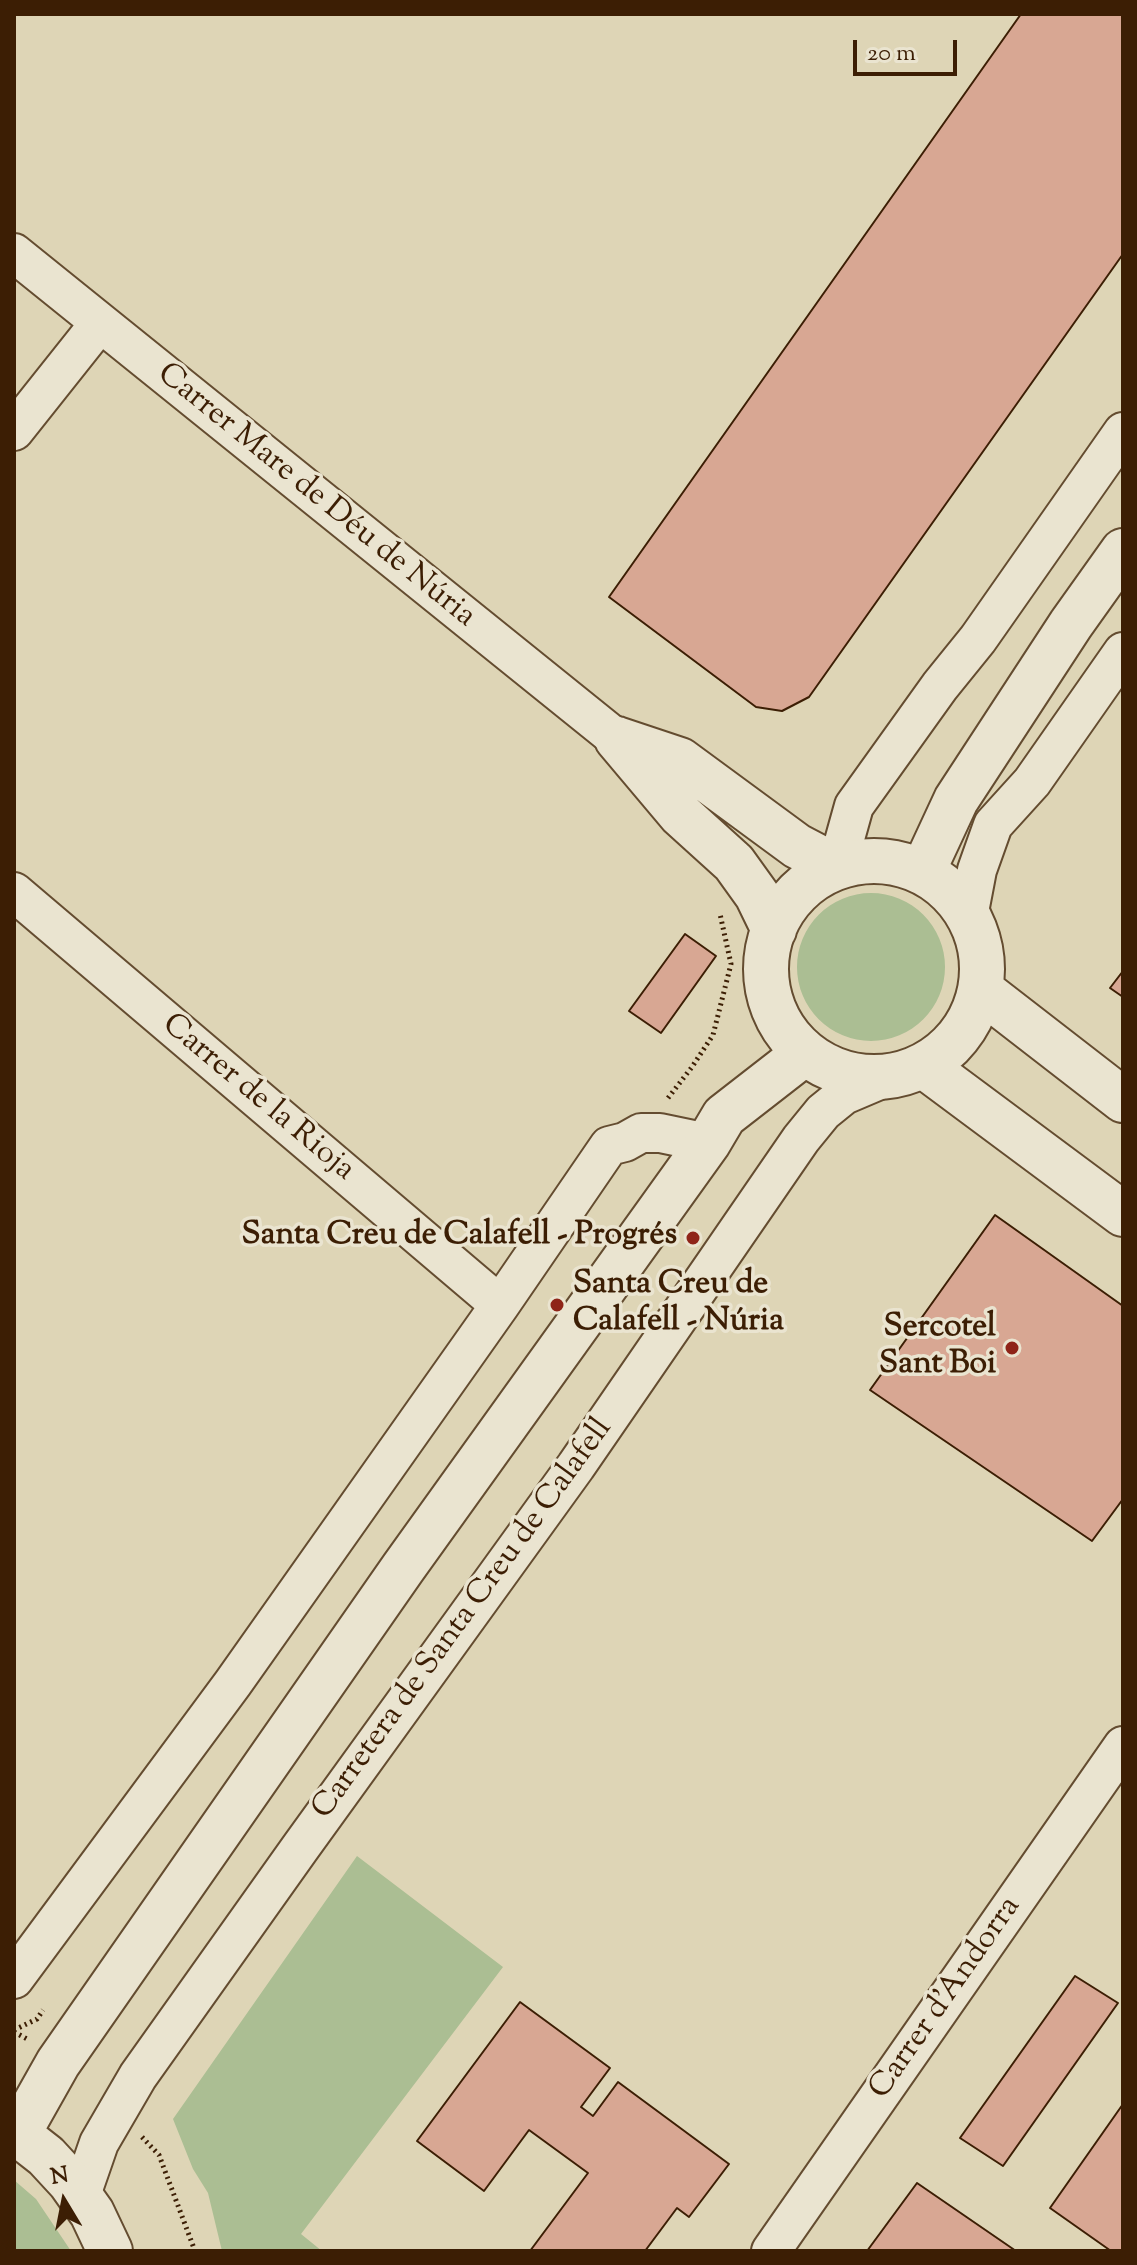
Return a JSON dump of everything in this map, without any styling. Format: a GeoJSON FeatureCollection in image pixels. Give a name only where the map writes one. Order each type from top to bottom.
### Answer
{"type":"FeatureCollection","features":[{"type":"Feature","properties":{"kind":"street","name":"Carrer Mare de Déu de Núria"},"geometry":{"type":"LineString","coordinates":[[14,253],[617,739]]}},
{"type":"Feature","properties":{"kind":"street"},"geometry":{"type":"LineString","coordinates":[[14,431],[99,324]]}},
{"type":"Feature","properties":{"kind":"street"},"geometry":{"type":"LineString","coordinates":[[837,867],[854,806],[940,686],[978,639],[1123,432]]}},
{"type":"Feature","properties":{"kind":"street"},"geometry":{"type":"LineString","coordinates":[[923,871],[956,800],[1071,624],[1123,551]]}},
{"type":"Feature","properties":{"kind":"street"},"geometry":{"type":"LineString","coordinates":[[968,917],[977,870],[993,825],[1032,782],[1123,652]]}},
{"type":"Feature","properties":{"kind":"street"},"geometry":{"type":"LineString","coordinates":[[617,739],[680,760],[797,846],[837,867]]}},
{"type":"Feature","properties":{"kind":"street"},"geometry":{"type":"LineString","coordinates":[[617,739],[681,815],[734,863],[757,895],[774,930]]}},
{"type":"Feature","properties":{"kind":"street"},"geometry":{"type":"LineString","coordinates":[[904,1072],[962,1033],[981,990],[980,940],[957,898],[923,871],[895,862],[874,860],[837,867],[805,885],[780,914],[766,953],[767,994],[784,1031],[805,1053],[837,1072],[904,1072],[1123,1214]]}},
{"type":"Feature","properties":{"kind":"street","name":"Carrer de la Rioja"},"geometry":{"type":"LineString","coordinates":[[14,892],[500,1305]]}},
{"type":"Feature","properties":{"kind":"street"},"geometry":{"type":"LineString","coordinates":[[981,990],[1123,1100]]}},
{"type":"Feature","properties":{"kind":"street"},"geometry":{"type":"LineString","coordinates":[[110,2251],[81,2195],[46,2156],[16,2133],[58,2063],[403,1568],[708,1143],[724,1116],[805,1053]]}},
{"type":"Feature","properties":{"kind":"street","name":"Carretera de Santa Creu de Calafell"},"geometry":{"type":"LineString","coordinates":[[81,2195],[99,2143],[138,2076],[576,1466],[801,1139],[823,1112],[844,1095],[904,1072]]}},
{"type":"Feature","properties":{"kind":"street"},"geometry":{"type":"LineString","coordinates":[[14,1979],[233,1683],[609,1146],[641,1133],[660,1133],[708,1143]]}},
{"type":"Feature","properties":{"kind":"street","name":"Carrer d'Andorra"},"geometry":{"type":"LineString","coordinates":[[771,2251],[1123,1746]]}},
{"type":"Feature","properties":{"kind":"green space"},"geometry":{"type":"Polygon","coordinates":[[[871,893],[899,899],[923,915],[939,939],[945,967],[939,995],[923,1019],[899,1035],[871,1041],[843,1035],[819,1019],[803,995],[797,967],[803,939],[819,915],[843,899],[871,893]]]}},
{"type":"Feature","properties":{"kind":"green space"},"geometry":{"type":"Polygon","coordinates":[[[357,1856],[503,1967],[301,2234],[322,2251],[222,2251],[208,2193],[193,2169],[173,2119],[357,1856]]]}},
{"type":"Feature","properties":{"kind":"green space"},"geometry":{"type":"Polygon","coordinates":[[[14,2180],[36,2199],[71,2251],[14,2251],[14,2180]]]}},
{"type":"Feature","properties":{"kind":"building"},"geometry":{"type":"Polygon","coordinates":[[[1021,14],[1123,14],[1123,254],[809,697],[782,711],[756,707],[609,597],[1021,14]]]}},
{"type":"Feature","properties":{"kind":"building"},"geometry":{"type":"Polygon","coordinates":[[[685,934],[716,956],[661,1033],[629,1011],[685,934]]]}},
{"type":"Feature","properties":{"kind":"building"},"geometry":{"type":"Polygon","coordinates":[[[1123,971],[1123,997],[1110,988],[1123,971]]]}},
{"type":"Feature","properties":{"kind":"building","name":"Sercotel Sant Boi"},"geometry":{"type":"Polygon","coordinates":[[[995,1215],[1123,1306],[1123,1499],[1092,1541],[870,1390],[995,1215]]]}},
{"type":"Feature","properties":{"kind":"building"},"geometry":{"type":"Polygon","coordinates":[[[1075,1976],[1118,2003],[1003,2166],[960,2138],[1075,1976]]]}},
{"type":"Feature","properties":{"kind":"building"},"geometry":{"type":"Polygon","coordinates":[[[520,2002],[610,2068],[581,2107],[593,2116],[618,2082],[729,2164],[689,2217],[677,2208],[645,2251],[530,2251],[588,2173],[529,2130],[484,2191],[417,2141],[520,2002]]]}},
{"type":"Feature","properties":{"kind":"building"},"geometry":{"type":"Polygon","coordinates":[[[1123,2104],[1123,2251],[1111,2251],[1050,2208],[1123,2104]]]}},
{"type":"Feature","properties":{"kind":"building"},"geometry":{"type":"Polygon","coordinates":[[[917,2183],[1016,2251],[867,2251],[917,2183]]]}},
{"type":"Feature","properties":{"kind":"place","name":"Santa Creu de Calafell - Progrés"},"geometry":{"type":"Point","coordinates":[693,1238]}},
{"type":"Feature","properties":{"kind":"place","name":"Santa Creu de Calafell - Núria"},"geometry":{"type":"Point","coordinates":[557,1305]}},
{"type":"Feature","properties":{"kind":"place","name":"Sercotel Sant Boi"},"geometry":{"type":"Point","coordinates":[1012,1348]}}]}
